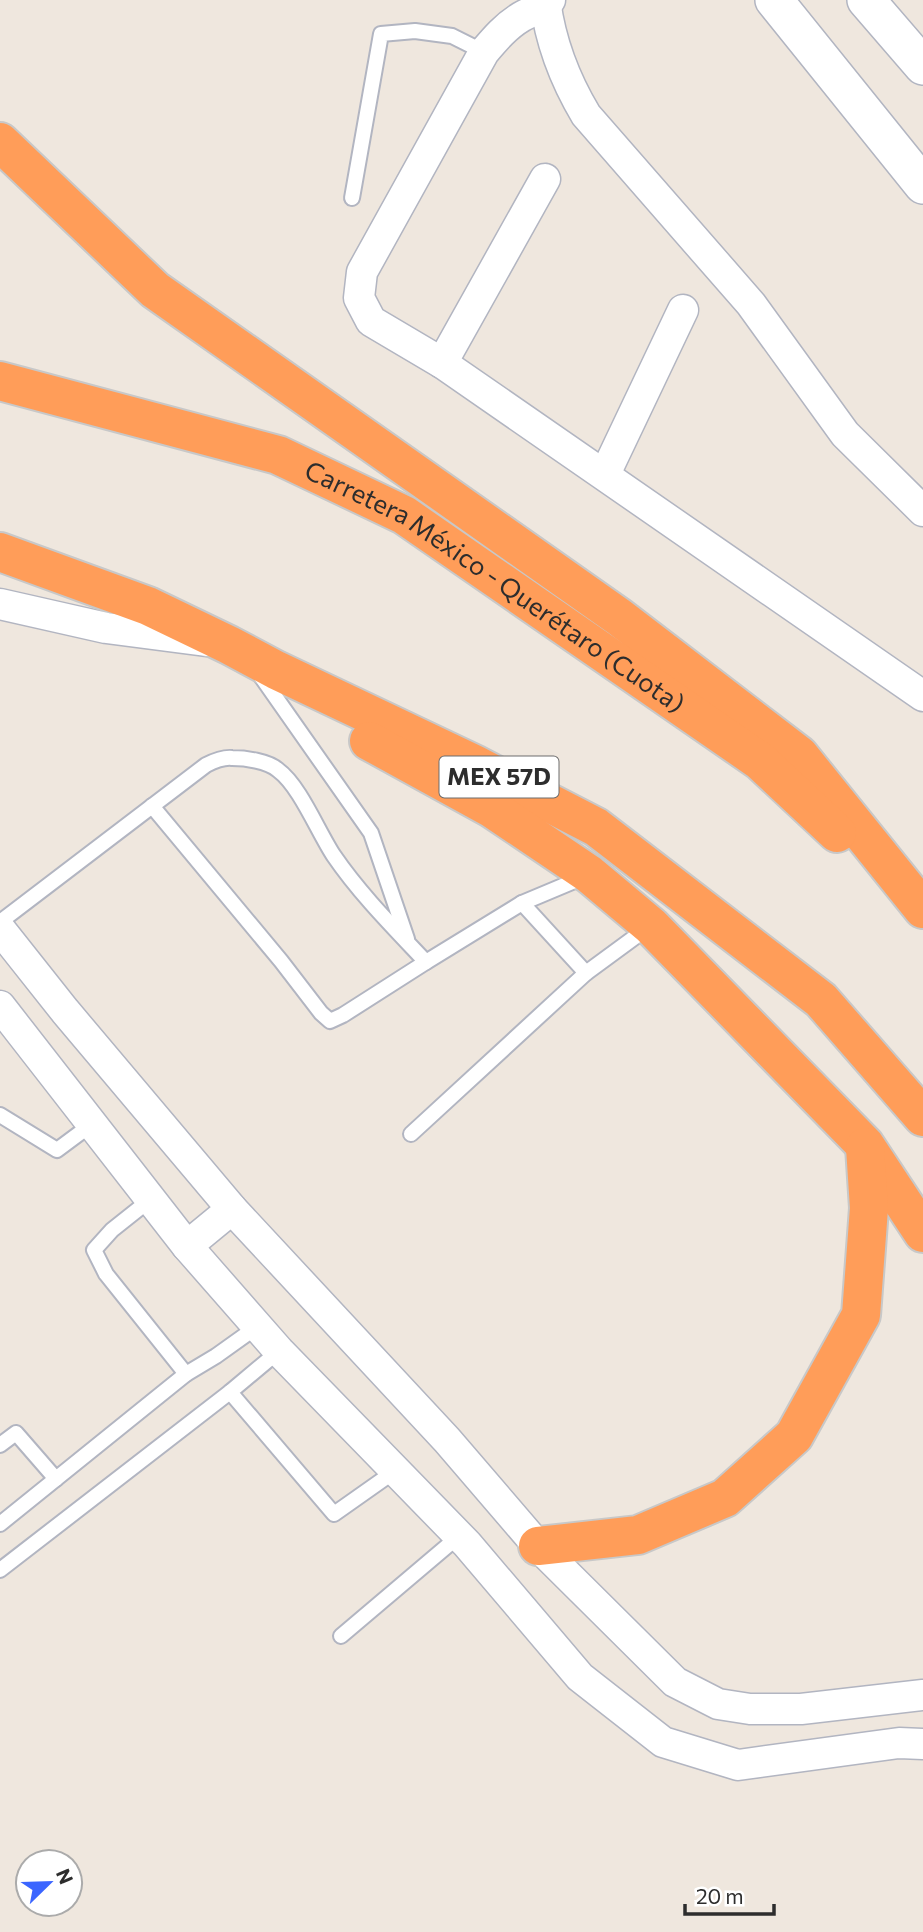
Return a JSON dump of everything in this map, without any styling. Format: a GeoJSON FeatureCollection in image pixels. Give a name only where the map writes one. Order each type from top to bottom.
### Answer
{"type":"FeatureCollection","features":[{"type":"Feature","properties":{"kind":"highway"},"geometry":{"type":"LineString","coordinates":[[0,142],[155,290],[619,617],[799,755],[923,911]]}},
{"type":"Feature","properties":{"kind":"highway","name":"Carretera México - Querétaro (Cuota)"},"geometry":{"type":"LineString","coordinates":[[0,382],[278,455],[404,515],[760,761],[923,911]]}},
{"type":"Feature","properties":{"kind":"highway","name":"MEX 57D"},"geometry":{"type":"LineString","coordinates":[[0,552],[148,606],[474,764],[596,827],[821,1000],[923,1117]]}},
{"type":"Feature","properties":{"kind":"highway"},"geometry":{"type":"LineString","coordinates":[[250,656],[368,740],[491,808],[589,874],[651,926],[865,1145],[923,1233]]}},
{"type":"Feature","properties":{"kind":"highway"},"geometry":{"type":"LineString","coordinates":[[538,1546],[638,1535],[724,1498],[793,1436],[861,1315],[869,1208],[865,1145]]}},
{"type":"Feature","properties":{"kind":"street"},"geometry":{"type":"LineString","coordinates":[[774,0],[923,185]]}},
{"type":"Feature","properties":{"kind":"street"},"geometry":{"type":"LineString","coordinates":[[866,0],[923,66]]}},
{"type":"Feature","properties":{"kind":"street"},"geometry":{"type":"LineString","coordinates":[[923,511],[845,434],[751,304],[586,115],[573,93],[560,61],[547,2],[522,16],[499,34],[484,52],[362,272],[359,298],[371,321],[442,363],[923,696]]}},
{"type":"Feature","properties":{"kind":"street"},"geometry":{"type":"LineString","coordinates":[[442,363],[545,179]]}},
{"type":"Feature","properties":{"kind":"street"},"geometry":{"type":"LineString","coordinates":[[605,474],[683,310]]}},
{"type":"Feature","properties":{"kind":"street"},"geometry":{"type":"LineString","coordinates":[[0,604],[250,656]]}},
{"type":"Feature","properties":{"kind":"street"},"geometry":{"type":"LineString","coordinates":[[0,929],[65,1011],[232,1209],[447,1440],[538,1546],[675,1682],[718,1704],[750,1709],[801,1709],[923,1695]]}},
{"type":"Feature","properties":{"kind":"street"},"geometry":{"type":"LineString","coordinates":[[0,1006],[187,1246],[279,1351],[458,1536],[580,1677],[663,1742],[738,1765],[899,1743],[923,1744]]}},
{"type":"Feature","properties":{"kind":"street"},"geometry":{"type":"LineString","coordinates":[[187,1246],[232,1209]]}},
{"type":"Feature","properties":{"kind":"lane"},"geometry":{"type":"LineString","coordinates":[[352,198],[381,34],[415,30],[452,36],[484,52]]}},
{"type":"Feature","properties":{"kind":"lane"},"geometry":{"type":"LineString","coordinates":[[250,656],[371,833],[409,944]]}},
{"type":"Feature","properties":{"kind":"lane"},"geometry":{"type":"LineString","coordinates":[[0,922],[206,765],[231,757],[278,769],[291,783],[333,855],[366,898],[426,962]]}},
{"type":"Feature","properties":{"kind":"lane"},"geometry":{"type":"LineString","coordinates":[[152,806],[330,1021],[522,903],[589,874]]}},
{"type":"Feature","properties":{"kind":"lane"},"geometry":{"type":"LineString","coordinates":[[522,903],[586,973]]}},
{"type":"Feature","properties":{"kind":"lane"},"geometry":{"type":"LineString","coordinates":[[411,1133],[586,973],[651,926]]}},
{"type":"Feature","properties":{"kind":"lane"},"geometry":{"type":"LineString","coordinates":[[0,1115],[57,1150],[92,1124]]}},
{"type":"Feature","properties":{"kind":"lane"},"geometry":{"type":"LineString","coordinates":[[150,1199],[112,1230],[94,1250],[106,1273],[186,1374]]}},
{"type":"Feature","properties":{"kind":"lane"},"geometry":{"type":"LineString","coordinates":[[0,1524],[186,1374],[258,1326]]}},
{"type":"Feature","properties":{"kind":"lane"},"geometry":{"type":"LineString","coordinates":[[0,1570],[279,1351]]}},
{"type":"Feature","properties":{"kind":"lane"},"geometry":{"type":"LineString","coordinates":[[230,1392],[334,1514],[395,1471]]}},
{"type":"Feature","properties":{"kind":"lane"},"geometry":{"type":"LineString","coordinates":[[0,1445],[16,1433],[56,1479]]}},
{"type":"Feature","properties":{"kind":"lane"},"geometry":{"type":"LineString","coordinates":[[341,1636],[458,1536]]}}]}
